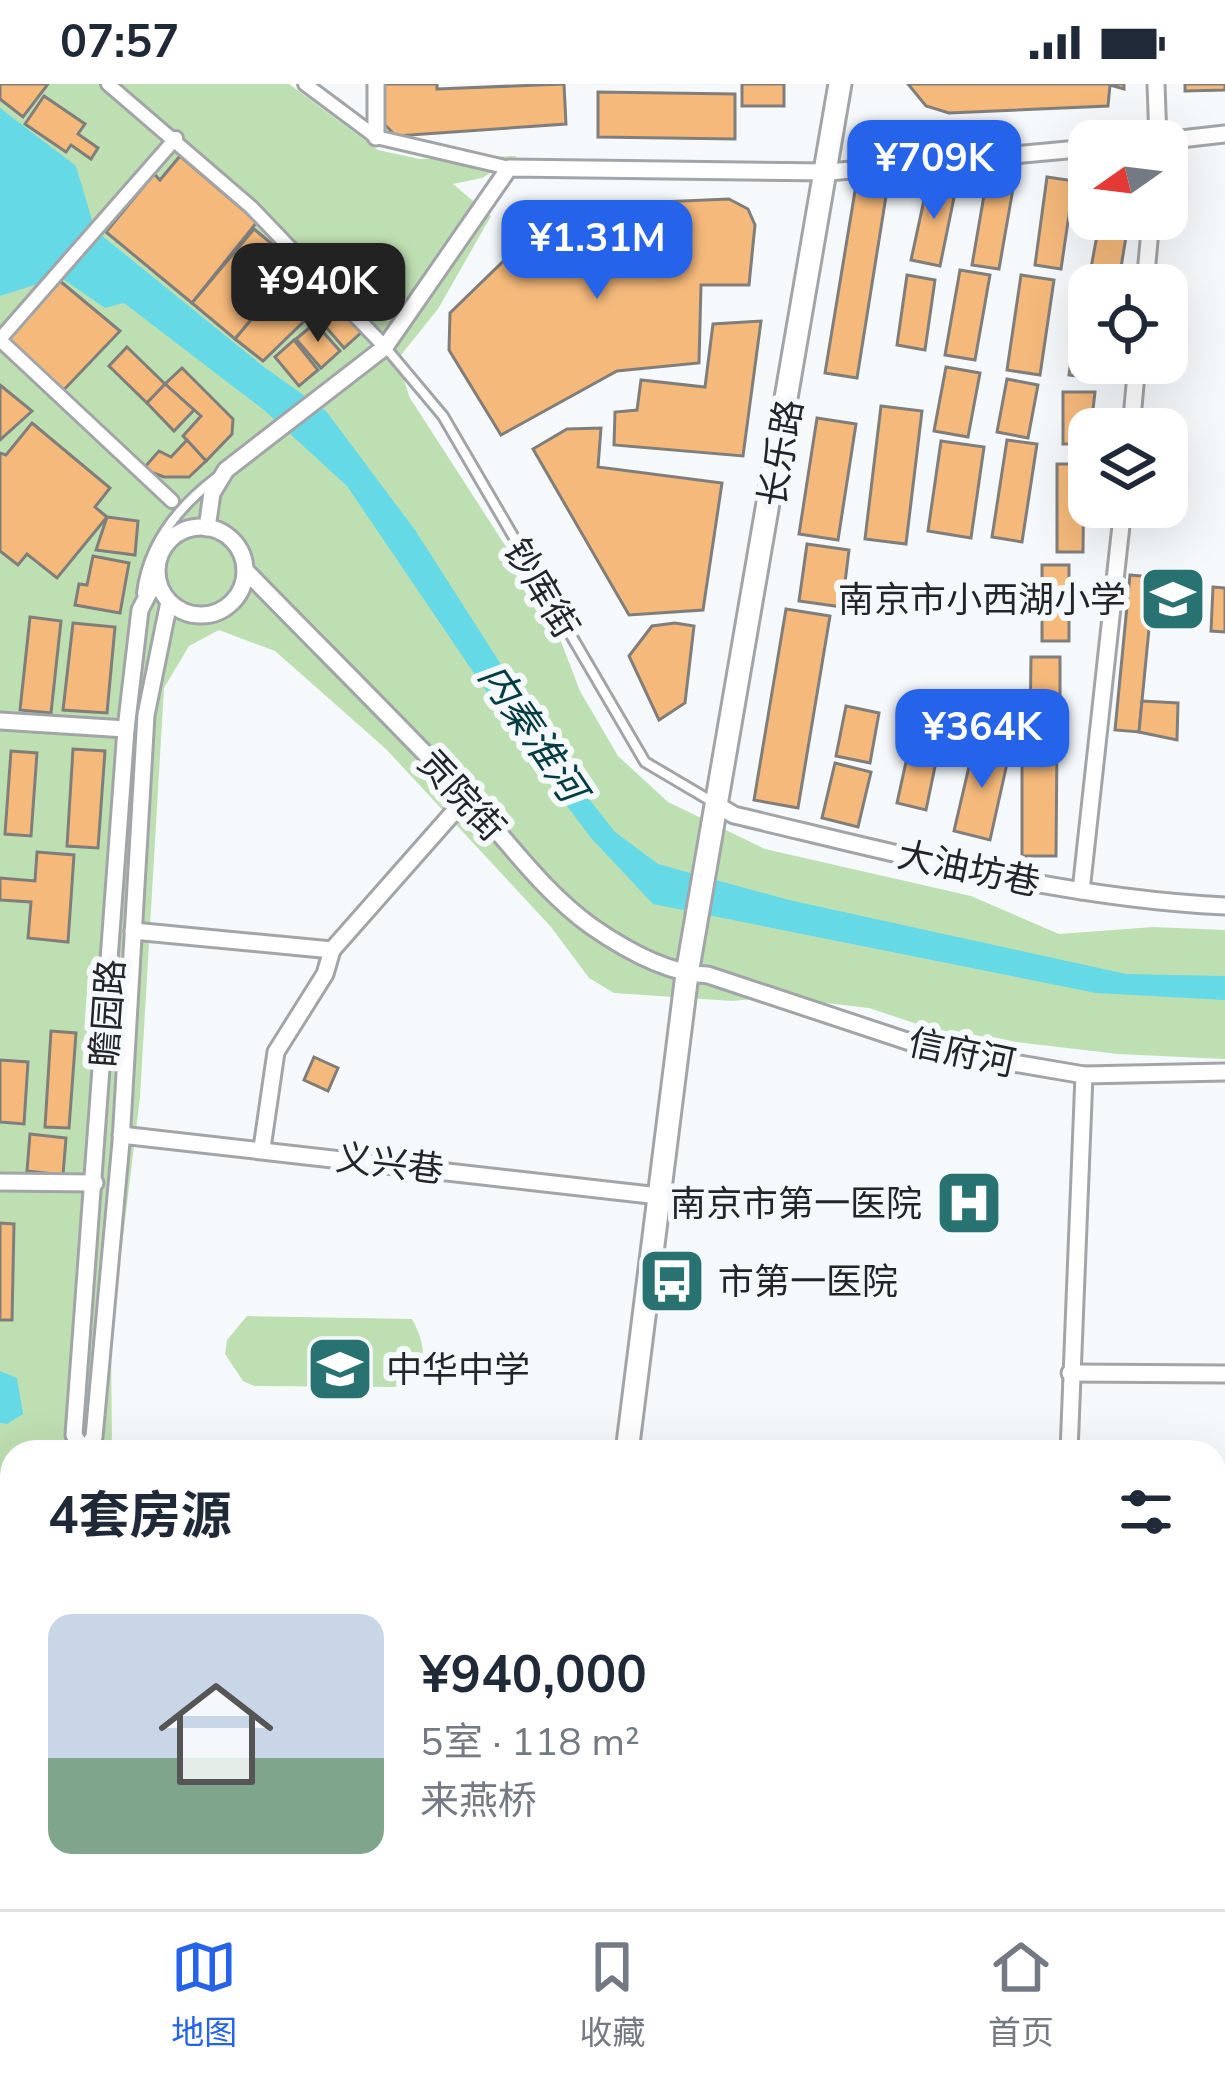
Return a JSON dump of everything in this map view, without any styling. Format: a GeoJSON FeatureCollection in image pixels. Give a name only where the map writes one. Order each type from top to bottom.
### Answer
{"type":"FeatureCollection","features":[{"type":"Feature","properties":{"kind":"main road","name":"长乐路"},"geometry":{"type":"LineString","coordinates":[[698,975],[692,945],[829,172],[840,84]]}},
{"type":"Feature","properties":{"kind":"main road"},"geometry":{"type":"LineString","coordinates":[[628,1440],[659,1196],[698,975]]}},
{"type":"Feature","properties":{"kind":"street"},"geometry":{"type":"LineString","coordinates":[[108,84],[176,138],[385,346]]}},
{"type":"Feature","properties":{"kind":"street"},"geometry":{"type":"LineString","coordinates":[[305,84],[376,137],[509,168],[829,172],[1068,150]]}},
{"type":"Feature","properties":{"kind":"street"},"geometry":{"type":"LineString","coordinates":[[376,84],[376,137]]}},
{"type":"Feature","properties":{"kind":"street"},"geometry":{"type":"LineString","coordinates":[[1156,84],[1159,120]]}},
{"type":"Feature","properties":{"kind":"street"},"geometry":{"type":"LineString","coordinates":[[1188,138],[1225,134]]}},
{"type":"Feature","properties":{"kind":"street"},"geometry":{"type":"LineString","coordinates":[[172,501],[0,339],[176,138]]}},
{"type":"Feature","properties":{"kind":"street"},"geometry":{"type":"LineString","coordinates":[[207,528],[212,493],[226,470],[385,346],[509,168]]}},
{"type":"Feature","properties":{"kind":"street"},"geometry":{"type":"LineString","coordinates":[[207,528],[234,542],[245,570],[236,598],[211,615],[181,611],[169,602],[157,577],[170,540],[207,528]]}},
{"type":"Feature","properties":{"kind":"street"},"geometry":{"type":"LineString","coordinates":[[1081,891],[1122,528]]}},
{"type":"Feature","properties":{"kind":"street","name":"贡院街"},"geometry":{"type":"LineString","coordinates":[[245,570],[467,797],[544,886],[590,925],[698,975]]}},
{"type":"Feature","properties":{"kind":"street","name":"瞻园路"},"geometry":{"type":"LineString","coordinates":[[77,1440],[126,729],[140,610],[157,577]]}},
{"type":"Feature","properties":{"kind":"street","name":"瞻园路"},"geometry":{"type":"LineString","coordinates":[[92,1440],[121,1139],[146,716],[169,602]]}},
{"type":"Feature","properties":{"kind":"street"},"geometry":{"type":"LineString","coordinates":[[0,722],[126,729]]}},
{"type":"Feature","properties":{"kind":"street"},"geometry":{"type":"LineString","coordinates":[[262,1148],[276,1052],[325,974],[332,950],[467,797]]}},
{"type":"Feature","properties":{"kind":"street","name":"大油坊巷"},"geometry":{"type":"LineString","coordinates":[[717,813],[1081,891],[1225,906]]}},
{"type":"Feature","properties":{"kind":"street"},"geometry":{"type":"LineString","coordinates":[[134,931],[332,950]]}},
{"type":"Feature","properties":{"kind":"street","name":"信府河"},"geometry":{"type":"LineString","coordinates":[[698,975],[931,1049],[1084,1075],[1225,1072]]}},
{"type":"Feature","properties":{"kind":"street"},"geometry":{"type":"LineString","coordinates":[[1069,1440],[1084,1075]]}},
{"type":"Feature","properties":{"kind":"street"},"geometry":{"type":"LineString","coordinates":[[100,1110],[111,1122],[122,1112]]}},
{"type":"Feature","properties":{"kind":"street","name":"义兴巷"},"geometry":{"type":"LineString","coordinates":[[98,1141],[110,1130],[121,1139],[262,1148],[659,1196]]}},
{"type":"Feature","properties":{"kind":"street"},"geometry":{"type":"LineString","coordinates":[[0,1182],[95,1183]]}},
{"type":"Feature","properties":{"kind":"street"},"geometry":{"type":"LineString","coordinates":[[1070,1372],[1225,1374]]}},
{"type":"Feature","properties":{"kind":"lane","name":"钞库街"},"geometry":{"type":"LineString","coordinates":[[385,346],[443,416],[645,762],[717,813]]}},
{"type":"Feature","properties":{"kind":"lane"},"geometry":{"type":"LineString","coordinates":[[140,610],[156,544],[196,493],[226,470]]}},
{"type":"Feature","properties":{"kind":"green space"},"geometry":{"type":"Polygon","coordinates":[[[0,84],[289,84],[378,150],[420,159],[517,156],[482,178],[453,184],[491,216],[438,309],[397,360],[410,398],[552,618],[580,691],[618,756],[668,802],[765,849],[971,896],[1059,934],[1153,927],[1225,930],[1225,1059],[1118,1054],[947,1034],[869,1008],[775,997],[732,1001],[614,993],[589,978],[551,927],[386,749],[275,651],[219,630],[189,646],[164,688],[140,1097],[111,1336],[112,1440],[0,1440],[0,84]]]}},
{"type":"Feature","properties":{"kind":"green space"},"geometry":{"type":"Polygon","coordinates":[[[247,1316],[412,1319],[423,1350],[420,1367],[395,1387],[254,1386],[243,1381],[225,1354],[227,1340],[247,1316]]]}},
{"type":"Feature","properties":{"kind":"water","name":"内秦淮河"},"geometry":{"type":"Polygon","coordinates":[[[0,108],[76,166],[95,230],[264,367],[326,411],[415,530],[578,785],[615,832],[658,864],[789,900],[1126,974],[1225,976],[1225,1000],[1096,993],[653,904],[591,838],[537,766],[347,486],[264,410],[124,303],[105,308],[60,277],[0,296],[0,108]]]}},
{"type":"Feature","properties":{"kind":"water"},"geometry":{"type":"Polygon","coordinates":[[[0,1371],[17,1378],[23,1414],[7,1424],[0,1423],[0,1371]]]}},
{"type":"Feature","properties":{"kind":"building"},"geometry":{"type":"Polygon","coordinates":[[[0,84],[48,84],[23,117],[0,99],[0,84]]]}},
{"type":"Feature","properties":{"kind":"building"},"geometry":{"type":"Polygon","coordinates":[[[384,84],[437,84],[437,89],[564,84],[566,124],[396,136],[384,124],[384,84]]]}},
{"type":"Feature","properties":{"kind":"building"},"geometry":{"type":"Polygon","coordinates":[[[742,84],[784,84],[784,106],[742,106],[742,84]]]}},
{"type":"Feature","properties":{"kind":"building"},"geometry":{"type":"Polygon","coordinates":[[[908,84],[1124,84],[1124,89],[1110,85],[1108,106],[949,113],[926,106],[908,84]]]}},
{"type":"Feature","properties":{"kind":"building"},"geometry":{"type":"Polygon","coordinates":[[[1185,84],[1225,84],[1225,90],[1185,91],[1185,84]]]}},
{"type":"Feature","properties":{"kind":"building"},"geometry":{"type":"Polygon","coordinates":[[[598,92],[735,94],[735,139],[598,137],[598,92]]]}},
{"type":"Feature","properties":{"kind":"building"},"geometry":{"type":"Polygon","coordinates":[[[44,96],[85,124],[78,134],[98,148],[91,159],[71,145],[66,152],[25,124],[44,96]]]}},
{"type":"Feature","properties":{"kind":"building"},"geometry":{"type":"Polygon","coordinates":[[[180,156],[257,222],[192,303],[106,232],[154,174],[160,180],[180,156]]]}},
{"type":"Feature","properties":{"kind":"building"},"geometry":{"type":"Polygon","coordinates":[[[929,177],[957,183],[940,266],[911,260],[929,177]]]}},
{"type":"Feature","properties":{"kind":"building"},"geometry":{"type":"Polygon","coordinates":[[[1047,177],[1068,180],[1061,269],[1035,265],[1047,177]]]}},
{"type":"Feature","properties":{"kind":"building"},"geometry":{"type":"Polygon","coordinates":[[[987,178],[1014,183],[999,269],[972,265],[987,178]]]}},
{"type":"Feature","properties":{"kind":"building"},"geometry":{"type":"Polygon","coordinates":[[[856,185],[887,190],[857,378],[825,373],[856,185]]]}},
{"type":"Feature","properties":{"kind":"building"},"geometry":{"type":"Polygon","coordinates":[[[729,199],[748,209],[755,225],[749,285],[701,285],[699,363],[617,371],[501,435],[449,350],[450,313],[523,242],[548,230],[558,245],[582,231],[581,218],[590,205],[729,199]]]}},
{"type":"Feature","properties":{"kind":"building"},"geometry":{"type":"Polygon","coordinates":[[[254,229],[297,265],[235,339],[192,303],[254,229]]]}},
{"type":"Feature","properties":{"kind":"building"},"geometry":{"type":"Polygon","coordinates":[[[1096,240],[1126,240],[1122,264],[1092,264],[1096,240]]]}},
{"type":"Feature","properties":{"kind":"building"},"geometry":{"type":"Polygon","coordinates":[[[297,265],[327,299],[263,361],[235,339],[297,265]]]}},
{"type":"Feature","properties":{"kind":"building"},"geometry":{"type":"Polygon","coordinates":[[[960,270],[990,275],[975,360],[945,355],[960,270]]]}},
{"type":"Feature","properties":{"kind":"building"},"geometry":{"type":"Polygon","coordinates":[[[907,275],[935,280],[925,350],[897,345],[907,275]]]}},
{"type":"Feature","properties":{"kind":"building"},"geometry":{"type":"Polygon","coordinates":[[[1021,275],[1054,280],[1040,375],[1007,370],[1021,275]]]}},
{"type":"Feature","properties":{"kind":"building"},"geometry":{"type":"Polygon","coordinates":[[[60,281],[120,331],[57,397],[1,348],[60,281]]]}},
{"type":"Feature","properties":{"kind":"building"},"geometry":{"type":"Polygon","coordinates":[[[338,303],[363,331],[344,348],[319,319],[338,303]]]}},
{"type":"Feature","properties":{"kind":"building"},"geometry":{"type":"Polygon","coordinates":[[[761,321],[743,456],[614,445],[615,412],[637,410],[641,380],[705,387],[713,324],[761,321]]]}},
{"type":"Feature","properties":{"kind":"building"},"geometry":{"type":"Polygon","coordinates":[[[315,323],[340,351],[321,368],[296,339],[315,323]]]}},
{"type":"Feature","properties":{"kind":"building"},"geometry":{"type":"Polygon","coordinates":[[[294,340],[318,370],[299,386],[275,357],[294,340]]]}},
{"type":"Feature","properties":{"kind":"building"},"geometry":{"type":"Polygon","coordinates":[[[127,347],[165,384],[147,403],[109,366],[127,347]]]}},
{"type":"Feature","properties":{"kind":"building"},"geometry":{"type":"Polygon","coordinates":[[[946,367],[980,373],[968,437],[934,431],[946,367]]]}},
{"type":"Feature","properties":{"kind":"building"},"geometry":{"type":"Polygon","coordinates":[[[182,368],[233,419],[232,434],[206,461],[183,436],[201,416],[165,384],[182,368]]]}},
{"type":"Feature","properties":{"kind":"building"},"geometry":{"type":"Polygon","coordinates":[[[1007,379],[1038,385],[1028,438],[997,432],[1007,379]]]}},
{"type":"Feature","properties":{"kind":"building"},"geometry":{"type":"Polygon","coordinates":[[[165,384],[194,410],[174,431],[147,403],[165,384]]]}},
{"type":"Feature","properties":{"kind":"building"},"geometry":{"type":"Polygon","coordinates":[[[0,385],[32,411],[0,440],[0,385]]]}},
{"type":"Feature","properties":{"kind":"building"},"geometry":{"type":"Polygon","coordinates":[[[1063,392],[1095,392],[1093,408],[1068,408],[1068,444],[1063,444],[1063,392]]]}},
{"type":"Feature","properties":{"kind":"building"},"geometry":{"type":"Polygon","coordinates":[[[881,406],[922,411],[906,544],[865,539],[881,406]]]}},
{"type":"Feature","properties":{"kind":"building"},"geometry":{"type":"Polygon","coordinates":[[[817,418],[856,424],[838,540],[799,534],[817,418]]]}},
{"type":"Feature","properties":{"kind":"building"},"geometry":{"type":"Polygon","coordinates":[[[32,423],[110,488],[95,507],[107,517],[57,578],[27,554],[18,565],[0,551],[0,453],[6,455],[32,423]]]}},
{"type":"Feature","properties":{"kind":"building"},"geometry":{"type":"Polygon","coordinates":[[[601,428],[598,467],[722,483],[703,610],[629,615],[533,449],[567,429],[601,428]]]}},
{"type":"Feature","properties":{"kind":"building"},"geometry":{"type":"Polygon","coordinates":[[[187,440],[206,461],[189,477],[164,477],[143,469],[159,451],[171,457],[187,440]]]}},
{"type":"Feature","properties":{"kind":"building"},"geometry":{"type":"Polygon","coordinates":[[[1007,440],[1037,444],[1022,542],[992,537],[1007,440]]]}},
{"type":"Feature","properties":{"kind":"building"},"geometry":{"type":"Polygon","coordinates":[[[941,441],[984,447],[971,538],[928,531],[941,441]]]}},
{"type":"Feature","properties":{"kind":"building"},"geometry":{"type":"Polygon","coordinates":[[[1057,464],[1068,464],[1068,528],[1083,528],[1083,552],[1057,552],[1057,464]]]}},
{"type":"Feature","properties":{"kind":"building"},"geometry":{"type":"Polygon","coordinates":[[[107,517],[138,521],[135,555],[96,550],[107,517]]]}},
{"type":"Feature","properties":{"kind":"building"},"geometry":{"type":"Polygon","coordinates":[[[807,544],[849,550],[842,607],[799,601],[807,544]]]}},
{"type":"Feature","properties":{"kind":"building"},"geometry":{"type":"Polygon","coordinates":[[[93,556],[129,563],[120,613],[75,605],[79,584],[87,585],[93,556]]]}},
{"type":"Feature","properties":{"kind":"building"},"geometry":{"type":"Polygon","coordinates":[[[1042,565],[1069,565],[1069,641],[1042,641],[1042,565]]]}},
{"type":"Feature","properties":{"kind":"building"},"geometry":{"type":"Polygon","coordinates":[[[1130,575],[1154,577],[1139,732],[1115,730],[1130,575]]]}},
{"type":"Feature","properties":{"kind":"building"},"geometry":{"type":"Polygon","coordinates":[[[1213,587],[1225,588],[1225,632],[1211,631],[1213,587]]]}},
{"type":"Feature","properties":{"kind":"building"},"geometry":{"type":"Polygon","coordinates":[[[786,609],[830,616],[798,808],[754,800],[786,609]]]}},
{"type":"Feature","properties":{"kind":"building"},"geometry":{"type":"Polygon","coordinates":[[[30,617],[61,621],[51,713],[20,710],[30,617]]]}},
{"type":"Feature","properties":{"kind":"building"},"geometry":{"type":"Polygon","coordinates":[[[73,623],[115,627],[107,713],[63,710],[73,623]]]}},
{"type":"Feature","properties":{"kind":"building"},"geometry":{"type":"Polygon","coordinates":[[[652,626],[694,626],[685,703],[659,720],[629,656],[652,626]]]}},
{"type":"Feature","properties":{"kind":"building"},"geometry":{"type":"Polygon","coordinates":[[[1031,657],[1060,657],[1060,729],[1030,729],[1031,657]]]}},
{"type":"Feature","properties":{"kind":"building"},"geometry":{"type":"Polygon","coordinates":[[[1142,701],[1178,703],[1177,740],[1139,732],[1142,701]]]}},
{"type":"Feature","properties":{"kind":"building"},"geometry":{"type":"Polygon","coordinates":[[[846,706],[879,713],[870,763],[836,756],[846,706]]]}},
{"type":"Feature","properties":{"kind":"building"},"geometry":{"type":"Polygon","coordinates":[[[915,721],[943,728],[926,810],[897,803],[915,721]]]}},
{"type":"Feature","properties":{"kind":"building"},"geometry":{"type":"Polygon","coordinates":[[[975,741],[1010,750],[990,840],[954,831],[975,741]]]}},
{"type":"Feature","properties":{"kind":"building"},"geometry":{"type":"Polygon","coordinates":[[[1022,743],[1057,744],[1056,856],[1022,856],[1022,743]]]}},
{"type":"Feature","properties":{"kind":"building"},"geometry":{"type":"Polygon","coordinates":[[[73,749],[105,751],[98,848],[67,846],[73,749]]]}},
{"type":"Feature","properties":{"kind":"building"},"geometry":{"type":"Polygon","coordinates":[[[11,751],[37,753],[31,836],[5,834],[11,751]]]}},
{"type":"Feature","properties":{"kind":"building"},"geometry":{"type":"Polygon","coordinates":[[[835,763],[871,772],[858,827],[822,818],[835,763]]]}},
{"type":"Feature","properties":{"kind":"building"},"geometry":{"type":"Polygon","coordinates":[[[37,852],[74,855],[68,942],[28,938],[31,902],[0,900],[0,878],[35,881],[37,852]]]}},
{"type":"Feature","properties":{"kind":"building"},"geometry":{"type":"Polygon","coordinates":[[[51,1031],[76,1033],[69,1128],[45,1127],[51,1031]]]}},
{"type":"Feature","properties":{"kind":"building"},"geometry":{"type":"Polygon","coordinates":[[[314,1057],[338,1068],[328,1091],[304,1080],[314,1057]]]}},
{"type":"Feature","properties":{"kind":"building"},"geometry":{"type":"Polygon","coordinates":[[[0,1060],[28,1062],[24,1124],[0,1122],[0,1060]]]}},
{"type":"Feature","properties":{"kind":"building"},"geometry":{"type":"Polygon","coordinates":[[[30,1134],[66,1138],[63,1175],[27,1171],[30,1134]]]}},
{"type":"Feature","properties":{"kind":"building"},"geometry":{"type":"Polygon","coordinates":[[[0,1223],[14,1224],[12,1320],[0,1320],[0,1223]]]}},
{"type":"Feature","properties":{"kind":"place","name":"南京市小西湖小学"},"geometry":{"type":"Point","coordinates":[1173,599]}},
{"type":"Feature","properties":{"kind":"place","name":"南京市第一医院"},"geometry":{"type":"Point","coordinates":[969,1203]}},
{"type":"Feature","properties":{"kind":"place","name":"市第一医院"},"geometry":{"type":"Point","coordinates":[672,1281]}},
{"type":"Feature","properties":{"kind":"place","name":"中华中学"},"geometry":{"type":"Point","coordinates":[340,1369]}}]}
